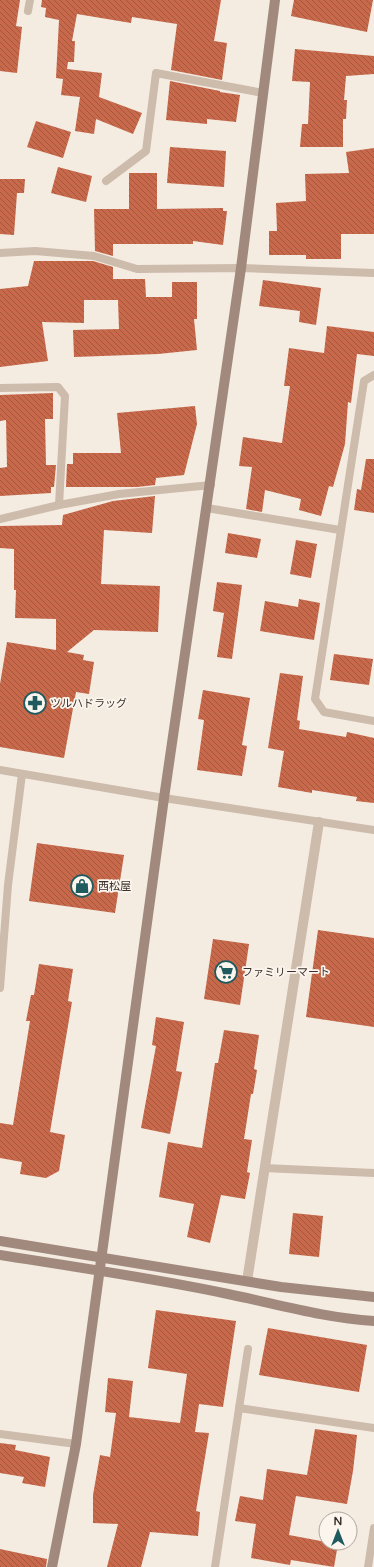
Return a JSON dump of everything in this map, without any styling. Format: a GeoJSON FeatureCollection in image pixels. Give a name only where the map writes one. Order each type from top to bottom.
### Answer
{"type":"FeatureCollection","features":[{"type":"Feature","properties":{"kind":"street"},"geometry":{"type":"LineString","coordinates":[[52,1567],[76,1444],[164,798],[211,485],[241,268],[275,0]]}},
{"type":"Feature","properties":{"kind":"street"},"geometry":{"type":"LineString","coordinates":[[247,1281],[320,822]]}},
{"type":"Feature","properties":{"kind":"street"},"geometry":{"type":"LineString","coordinates":[[0,1241],[281,1287],[374,1297]]}},
{"type":"Feature","properties":{"kind":"street"},"geometry":{"type":"LineString","coordinates":[[0,1255],[227,1294],[310,1313],[374,1321]]}},
{"type":"Feature","properties":{"kind":"lane"},"geometry":{"type":"LineString","coordinates":[[28,11],[30,0]]}},
{"type":"Feature","properties":{"kind":"lane"},"geometry":{"type":"LineString","coordinates":[[106,181],[146,151],[156,73],[263,93]]}},
{"type":"Feature","properties":{"kind":"lane"},"geometry":{"type":"LineString","coordinates":[[0,253],[35,251],[94,256],[137,269],[241,268],[374,273]]}},
{"type":"Feature","properties":{"kind":"lane"},"geometry":{"type":"LineString","coordinates":[[374,375],[364,381],[315,699],[324,712],[374,721]]}},
{"type":"Feature","properties":{"kind":"lane"},"geometry":{"type":"LineString","coordinates":[[0,388],[58,387],[65,396],[59,505]]}},
{"type":"Feature","properties":{"kind":"lane"},"geometry":{"type":"LineString","coordinates":[[0,519],[59,505],[119,494],[211,485]]}},
{"type":"Feature","properties":{"kind":"lane"},"geometry":{"type":"LineString","coordinates":[[207,508],[340,530]]}},
{"type":"Feature","properties":{"kind":"lane"},"geometry":{"type":"LineString","coordinates":[[0,770],[164,798],[374,830]]}},
{"type":"Feature","properties":{"kind":"lane"},"geometry":{"type":"LineString","coordinates":[[0,988],[4,884],[22,774]]}},
{"type":"Feature","properties":{"kind":"lane"},"geometry":{"type":"LineString","coordinates":[[264,1168],[374,1173]]}},
{"type":"Feature","properties":{"kind":"lane"},"geometry":{"type":"LineString","coordinates":[[215,1567],[248,1349]]}},
{"type":"Feature","properties":{"kind":"lane"},"geometry":{"type":"LineString","coordinates":[[239,1408],[374,1428]]}},
{"type":"Feature","properties":{"kind":"lane"},"geometry":{"type":"LineString","coordinates":[[0,1434],[76,1444]]}},
{"type":"Feature","properties":{"kind":"lane"},"geometry":{"type":"LineString","coordinates":[[368,1567],[374,1528]]}},
{"type":"Feature","properties":{"kind":"building"},"geometry":{"type":"Polygon","coordinates":[[[0,0],[20,0],[16,26],[22,27],[17,73],[0,71],[0,0]]]}},
{"type":"Feature","properties":{"kind":"building"},"geometry":{"type":"Polygon","coordinates":[[[42,0],[221,0],[214,41],[227,43],[222,80],[171,70],[177,24],[132,17],[131,23],[77,14],[72,41],[75,41],[74,62],[68,62],[67,69],[102,73],[99,97],[142,113],[133,134],[96,119],[94,134],[75,131],[80,97],[61,95],[63,79],[56,78],[59,20],[45,17],[46,8],[41,7],[42,0]]]}},
{"type":"Feature","properties":{"kind":"building"},"geometry":{"type":"Polygon","coordinates":[[[294,0],[373,0],[367,32],[291,16],[294,0]]]}},
{"type":"Feature","properties":{"kind":"building"},"geometry":{"type":"Polygon","coordinates":[[[295,49],[374,56],[374,74],[346,76],[344,100],[347,100],[346,119],[343,119],[343,147],[300,147],[302,124],[308,124],[310,82],[292,81],[295,49]]]}},
{"type":"Feature","properties":{"kind":"building"},"geometry":{"type":"Polygon","coordinates":[[[170,81],[240,95],[236,122],[207,119],[207,124],[166,120],[170,81]]]}},
{"type":"Feature","properties":{"kind":"building"},"geometry":{"type":"Polygon","coordinates":[[[36,121],[71,132],[63,158],[27,147],[36,121]]]}},
{"type":"Feature","properties":{"kind":"building"},"geometry":{"type":"Polygon","coordinates":[[[170,147],[226,151],[224,187],[167,183],[170,147]]]}},
{"type":"Feature","properties":{"kind":"building"},"geometry":{"type":"Polygon","coordinates":[[[374,148],[374,234],[341,234],[341,259],[306,259],[306,255],[269,255],[269,231],[277,231],[276,203],[306,201],[305,174],[349,173],[346,152],[374,148]]]}},
{"type":"Feature","properties":{"kind":"building"},"geometry":{"type":"Polygon","coordinates":[[[58,167],[92,176],[86,202],[51,193],[58,167]]]}},
{"type":"Feature","properties":{"kind":"building"},"geometry":{"type":"Polygon","coordinates":[[[129,173],[157,173],[157,209],[223,208],[223,211],[227,211],[223,245],[193,241],[193,244],[113,244],[113,256],[95,251],[94,209],[129,209],[129,173]]]}},
{"type":"Feature","properties":{"kind":"building"},"geometry":{"type":"Polygon","coordinates":[[[0,179],[25,179],[24,193],[17,193],[14,235],[0,234],[0,179]]]}},
{"type":"Feature","properties":{"kind":"building"},"geometry":{"type":"Polygon","coordinates":[[[34,261],[93,261],[113,267],[113,279],[145,279],[146,297],[172,297],[172,282],[197,282],[197,319],[194,319],[197,350],[158,354],[74,357],[73,330],[119,329],[118,300],[84,300],[84,323],[42,322],[48,361],[0,367],[0,289],[28,286],[34,261]]]}},
{"type":"Feature","properties":{"kind":"building"},"geometry":{"type":"Polygon","coordinates":[[[263,280],[321,288],[316,325],[299,322],[300,311],[259,306],[263,280]]]}},
{"type":"Feature","properties":{"kind":"building"},"geometry":{"type":"Polygon","coordinates":[[[327,326],[374,332],[374,356],[357,354],[351,403],[348,402],[345,444],[333,487],[329,486],[321,516],[299,510],[301,499],[265,490],[262,512],[246,509],[252,467],[239,466],[243,437],[282,443],[290,386],[284,386],[289,348],[324,353],[327,326]]]}},
{"type":"Feature","properties":{"kind":"building"},"geometry":{"type":"Polygon","coordinates":[[[53,393],[53,419],[45,419],[46,465],[56,465],[54,487],[51,487],[51,493],[0,496],[0,468],[7,467],[6,420],[0,421],[0,395],[53,393]]]}},
{"type":"Feature","properties":{"kind":"building"},"geometry":{"type":"Polygon","coordinates":[[[195,406],[197,424],[184,475],[156,478],[155,485],[137,487],[66,487],[67,464],[73,464],[73,453],[121,453],[117,413],[195,406]]]}},
{"type":"Feature","properties":{"kind":"building"},"geometry":{"type":"Polygon","coordinates":[[[366,459],[374,459],[374,513],[354,510],[357,489],[361,490],[366,459]]]}},
{"type":"Feature","properties":{"kind":"building"},"geometry":{"type":"Polygon","coordinates":[[[155,496],[152,533],[104,530],[101,584],[160,586],[158,632],[94,630],[67,652],[84,655],[83,660],[94,662],[89,694],[76,692],[64,758],[0,747],[0,684],[7,642],[56,650],[56,619],[15,618],[16,590],[14,590],[14,549],[0,548],[0,526],[62,525],[63,515],[113,501],[155,496]]]}},
{"type":"Feature","properties":{"kind":"building"},"geometry":{"type":"Polygon","coordinates":[[[228,533],[261,539],[257,558],[225,553],[228,533]]]}},
{"type":"Feature","properties":{"kind":"building"},"geometry":{"type":"Polygon","coordinates":[[[296,540],[317,544],[311,578],[290,574],[296,540]]]}},
{"type":"Feature","properties":{"kind":"building"},"geometry":{"type":"Polygon","coordinates":[[[217,582],[242,585],[232,659],[217,657],[224,613],[213,611],[217,582]]]}},
{"type":"Feature","properties":{"kind":"building"},"geometry":{"type":"Polygon","coordinates":[[[299,599],[320,603],[314,640],[260,631],[265,601],[298,607],[299,599]]]}},
{"type":"Feature","properties":{"kind":"building"},"geometry":{"type":"Polygon","coordinates":[[[334,654],[373,659],[369,685],[330,680],[334,654]]]}},
{"type":"Feature","properties":{"kind":"building"},"geometry":{"type":"Polygon","coordinates":[[[280,673],[303,676],[297,720],[300,721],[299,729],[346,737],[347,732],[374,738],[374,803],[356,801],[357,797],[312,790],[312,793],[278,787],[284,751],[268,748],[280,673]]]}},
{"type":"Feature","properties":{"kind":"building"},"geometry":{"type":"Polygon","coordinates":[[[203,690],[250,698],[242,745],[247,746],[242,776],[197,770],[204,720],[198,719],[203,690]]]}},
{"type":"Feature","properties":{"kind":"building"},"geometry":{"type":"Polygon","coordinates":[[[37,843],[124,855],[115,913],[29,901],[37,843]]]}},
{"type":"Feature","properties":{"kind":"building"},"geometry":{"type":"Polygon","coordinates":[[[318,930],[374,938],[374,1027],[306,1017],[318,930]]]}},
{"type":"Feature","properties":{"kind":"building"},"geometry":{"type":"Polygon","coordinates":[[[213,939],[249,944],[240,1005],[204,999],[213,939]]]}},
{"type":"Feature","properties":{"kind":"building"},"geometry":{"type":"Polygon","coordinates":[[[39,964],[73,969],[68,1001],[72,1002],[50,1132],[65,1135],[59,1171],[46,1178],[20,1174],[22,1162],[0,1158],[0,1123],[13,1125],[30,1021],[26,1021],[31,995],[34,995],[39,964]]]}},
{"type":"Feature","properties":{"kind":"building"},"geometry":{"type":"Polygon","coordinates":[[[156,1017],[184,1022],[176,1071],[182,1072],[170,1134],[141,1128],[156,1046],[152,1045],[156,1017]]]}},
{"type":"Feature","properties":{"kind":"building"},"geometry":{"type":"Polygon","coordinates":[[[224,1030],[259,1035],[254,1069],[257,1070],[253,1094],[251,1094],[244,1139],[252,1140],[247,1172],[250,1173],[245,1199],[221,1195],[210,1243],[187,1237],[194,1204],[159,1197],[168,1142],[202,1148],[215,1063],[218,1063],[224,1030]]]}},
{"type":"Feature","properties":{"kind":"building"},"geometry":{"type":"Polygon","coordinates":[[[293,1213],[323,1216],[319,1257],[289,1254],[293,1213]]]}},
{"type":"Feature","properties":{"kind":"building"},"geometry":{"type":"Polygon","coordinates":[[[156,1310],[236,1321],[223,1407],[199,1404],[195,1432],[209,1433],[196,1511],[200,1512],[198,1536],[150,1532],[141,1567],[107,1567],[118,1524],[93,1523],[93,1495],[100,1455],[110,1457],[116,1413],[105,1412],[108,1378],[133,1381],[129,1417],[180,1423],[187,1374],[148,1368],[156,1310]]]}},
{"type":"Feature","properties":{"kind":"building"},"geometry":{"type":"Polygon","coordinates":[[[268,1328],[367,1345],[359,1392],[259,1375],[268,1328]]]}},
{"type":"Feature","properties":{"kind":"building"},"geometry":{"type":"Polygon","coordinates":[[[315,1429],[357,1435],[353,1471],[347,1504],[296,1496],[289,1535],[318,1540],[318,1551],[337,1551],[334,1567],[291,1560],[290,1565],[251,1558],[256,1524],[235,1521],[240,1496],[263,1500],[267,1469],[307,1475],[315,1429]]]}},
{"type":"Feature","properties":{"kind":"building"},"geometry":{"type":"Polygon","coordinates":[[[0,1443],[16,1445],[15,1450],[50,1457],[45,1487],[22,1483],[24,1477],[0,1473],[0,1443]]]}},
{"type":"Feature","properties":{"kind":"building"},"geometry":{"type":"Polygon","coordinates":[[[0,1549],[47,1559],[46,1567],[0,1567],[0,1549]]]}},
{"type":"Feature","properties":{"kind":"place","name":"ツルハドラッグ"},"geometry":{"type":"Point","coordinates":[35,703]}},
{"type":"Feature","properties":{"kind":"place","name":"西松屋"},"geometry":{"type":"Point","coordinates":[82,886]}},
{"type":"Feature","properties":{"kind":"place","name":"ファミリーマート"},"geometry":{"type":"Point","coordinates":[226,972]}}]}
